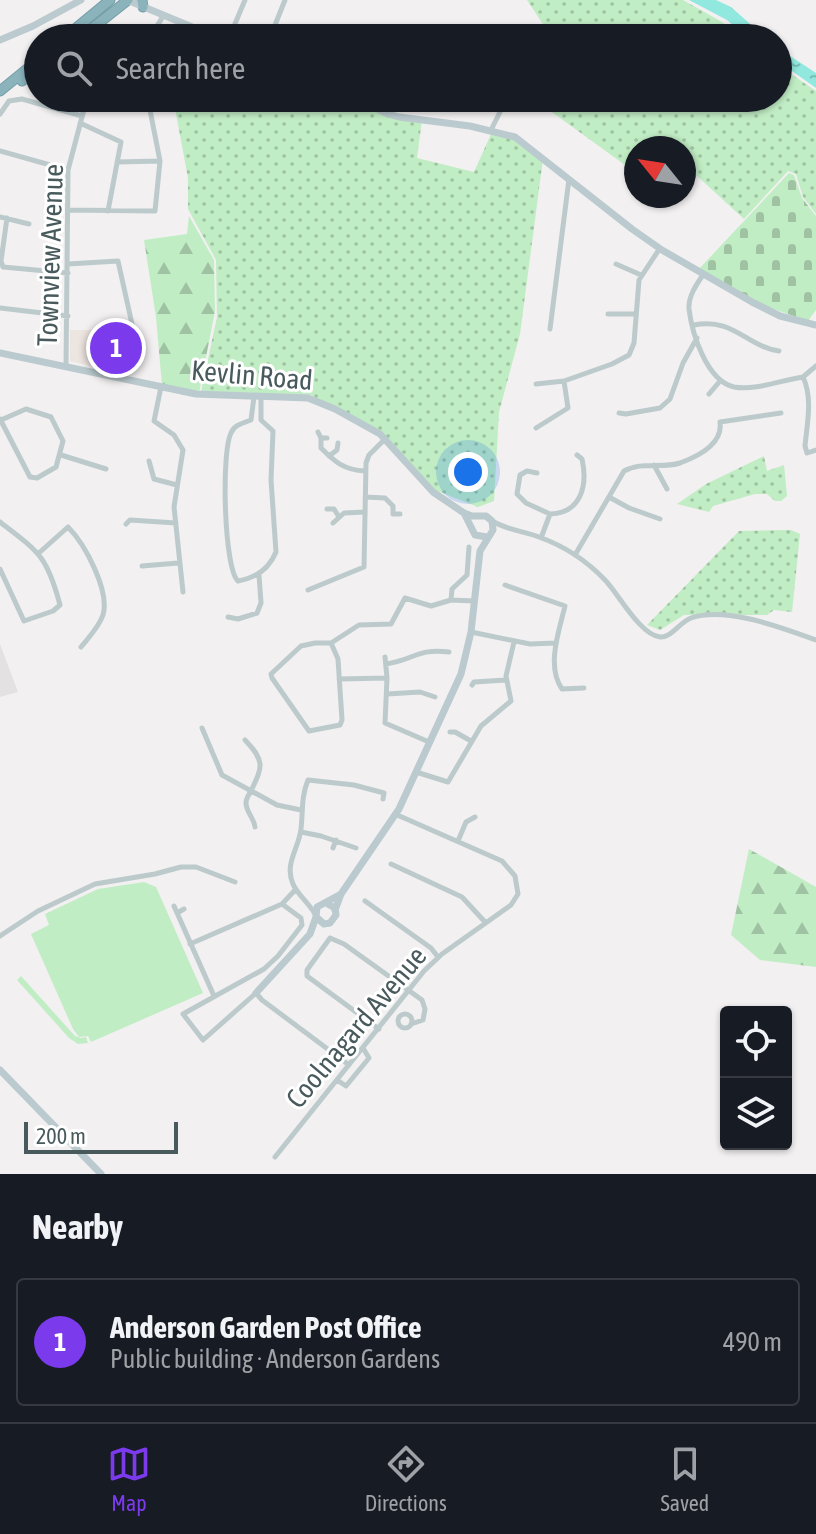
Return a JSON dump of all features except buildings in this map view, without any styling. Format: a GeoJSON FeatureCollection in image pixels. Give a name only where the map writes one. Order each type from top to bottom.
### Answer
{"type":"FeatureCollection","features":[{"type":"Feature","properties":{"kind":"highway"},"geometry":{"type":"LineString","coordinates":[[81,24],[110,0]]}},
{"type":"Feature","properties":{"kind":"highway"},"geometry":{"type":"LineString","coordinates":[[98,24],[128,0]]}},
{"type":"Feature","properties":{"kind":"highway"},"geometry":{"type":"LineString","coordinates":[[0,94],[24,71]]}},
{"type":"Feature","properties":{"kind":"highway"},"geometry":{"type":"LineString","coordinates":[[0,79],[15,78]]}},
{"type":"Feature","properties":{"kind":"highway"},"geometry":{"type":"LineString","coordinates":[[0,94],[24,78]]}},
{"type":"Feature","properties":{"kind":"street"},"geometry":{"type":"LineString","coordinates":[[37,24],[81,0]]}},
{"type":"Feature","properties":{"kind":"street"},"geometry":{"type":"LineString","coordinates":[[128,0],[143,3],[163,16],[187,24]]}},
{"type":"Feature","properties":{"kind":"street"},"geometry":{"type":"LineString","coordinates":[[233,24],[245,0]]}},
{"type":"Feature","properties":{"kind":"street"},"geometry":{"type":"LineString","coordinates":[[277,24],[285,0]]}},
{"type":"Feature","properties":{"kind":"street"},"geometry":{"type":"LineString","coordinates":[[158,24],[163,16]]}},
{"type":"Feature","properties":{"kind":"street"},"geometry":{"type":"LineString","coordinates":[[0,40],[24,30]]}},
{"type":"Feature","properties":{"kind":"street"},"geometry":{"type":"LineString","coordinates":[[0,114],[9,101],[24,100]]}},
{"type":"Feature","properties":{"kind":"street"},"geometry":{"type":"LineString","coordinates":[[60,112],[81,119],[120,141],[108,211]]}},
{"type":"Feature","properties":{"kind":"street","name":"Townview Avenue"},"geometry":{"type":"LineString","coordinates":[[66,366],[68,170],[83,112]]}},
{"type":"Feature","properties":{"kind":"street"},"geometry":{"type":"LineString","coordinates":[[67,210],[155,211],[160,161],[150,112]]}},
{"type":"Feature","properties":{"kind":"street"},"geometry":{"type":"LineString","coordinates":[[383,112],[491,130],[515,137],[632,229],[703,275],[780,316],[816,325]]}},
{"type":"Feature","properties":{"kind":"street"},"geometry":{"type":"LineString","coordinates":[[491,130],[500,112]]}},
{"type":"Feature","properties":{"kind":"street"},"geometry":{"type":"LineString","coordinates":[[0,151],[68,170]]}},
{"type":"Feature","properties":{"kind":"street"},"geometry":{"type":"LineString","coordinates":[[117,162],[160,161]]}},
{"type":"Feature","properties":{"kind":"street"},"geometry":{"type":"LineString","coordinates":[[550,329],[569,179]]}},
{"type":"Feature","properties":{"kind":"street"},"geometry":{"type":"LineString","coordinates":[[29,224],[3,217],[3,267],[68,273]]}},
{"type":"Feature","properties":{"kind":"street"},"geometry":{"type":"LineString","coordinates":[[536,384],[564,381],[629,355],[634,343],[641,275],[660,248]]}},
{"type":"Feature","properties":{"kind":"street"},"geometry":{"type":"LineString","coordinates":[[68,264],[118,261],[136,342],[124,379]]}},
{"type":"Feature","properties":{"kind":"street"},"geometry":{"type":"LineString","coordinates":[[616,264],[641,275]]}},
{"type":"Feature","properties":{"kind":"street"},"geometry":{"type":"LineString","coordinates":[[703,275],[691,297],[689,309],[705,361],[720,381],[737,388],[803,377],[816,366]]}},
{"type":"Feature","properties":{"kind":"street"},"geometry":{"type":"LineString","coordinates":[[0,308],[68,316]]}},
{"type":"Feature","properties":{"kind":"street"},"geometry":{"type":"LineString","coordinates":[[608,314],[635,314]]}},
{"type":"Feature","properties":{"kind":"street"},"geometry":{"type":"LineString","coordinates":[[694,325],[718,324],[732,328],[768,350],[779,351]]}},
{"type":"Feature","properties":{"kind":"street"},"geometry":{"type":"LineString","coordinates":[[619,413],[660,408],[670,399],[683,363],[697,338]]}},
{"type":"Feature","properties":{"kind":"street","name":"Kevlin Road"},"geometry":{"type":"LineString","coordinates":[[0,353],[202,395],[308,398],[323,403],[385,439],[433,492],[464,513],[477,517]]}},
{"type":"Feature","properties":{"kind":"street"},"geometry":{"type":"LineString","coordinates":[[803,377],[812,406],[805,446],[807,453],[816,450]]}},
{"type":"Feature","properties":{"kind":"street"},"geometry":{"type":"LineString","coordinates":[[536,428],[568,408],[564,381]]}},
{"type":"Feature","properties":{"kind":"street"},"geometry":{"type":"LineString","coordinates":[[709,394],[720,381]]}},
{"type":"Feature","properties":{"kind":"street"},"geometry":{"type":"LineString","coordinates":[[161,387],[154,421],[174,435],[183,450],[177,485],[176,523],[183,592]]}},
{"type":"Feature","properties":{"kind":"street"},"geometry":{"type":"LineString","coordinates":[[257,397],[261,420],[273,431],[271,480],[276,552],[272,562],[259,574],[243,580],[235,579],[232,571],[225,467],[229,436],[233,428],[251,420],[257,397]]}},
{"type":"Feature","properties":{"kind":"street"},"geometry":{"type":"LineString","coordinates":[[26,409],[51,417],[63,441],[56,467],[37,478],[30,477],[0,419],[26,409]]}},
{"type":"Feature","properties":{"kind":"street"},"geometry":{"type":"LineString","coordinates":[[575,555],[624,471],[632,466],[679,463],[716,443],[721,430],[720,422],[781,413]]}},
{"type":"Feature","properties":{"kind":"street"},"geometry":{"type":"LineString","coordinates":[[322,436],[321,448],[329,456],[348,470],[365,471]]}},
{"type":"Feature","properties":{"kind":"street"},"geometry":{"type":"LineString","coordinates":[[308,590],[364,567],[365,471],[369,455],[385,439]]}},
{"type":"Feature","properties":{"kind":"street"},"geometry":{"type":"LineString","coordinates":[[329,456],[337,450],[338,443]]}},
{"type":"Feature","properties":{"kind":"street"},"geometry":{"type":"LineString","coordinates":[[61,455],[106,469]]}},
{"type":"Feature","properties":{"kind":"street"},"geometry":{"type":"LineString","coordinates":[[537,473],[527,471],[520,475],[517,494],[526,503],[550,514],[561,514],[575,504],[586,483],[582,459],[577,455]]}},
{"type":"Feature","properties":{"kind":"street"},"geometry":{"type":"LineString","coordinates":[[148,459],[154,479],[177,485]]}},
{"type":"Feature","properties":{"kind":"street"},"geometry":{"type":"LineString","coordinates":[[653,465],[667,489]]}},
{"type":"Feature","properties":{"kind":"street"},"geometry":{"type":"LineString","coordinates":[[365,497],[385,498],[393,506],[393,514],[400,514]]}},
{"type":"Feature","properties":{"kind":"street"},"geometry":{"type":"LineString","coordinates":[[609,497],[660,519]]}},
{"type":"Feature","properties":{"kind":"street"},"geometry":{"type":"LineString","coordinates":[[327,509],[334,509],[339,517]]}},
{"type":"Feature","properties":{"kind":"street"},"geometry":{"type":"LineString","coordinates":[[333,523],[344,513],[365,512]]}},
{"type":"Feature","properties":{"kind":"street","name":"Kevlin Road"},"geometry":{"type":"LineString","coordinates":[[464,513],[471,526]]}},
{"type":"Feature","properties":{"kind":"street"},"geometry":{"type":"LineString","coordinates":[[541,538],[550,514]]}},
{"type":"Feature","properties":{"kind":"street"},"geometry":{"type":"LineString","coordinates":[[480,551],[471,526],[477,517],[486,516],[492,525],[541,538],[575,555],[605,579],[645,629],[659,637],[668,635],[691,618],[732,617],[767,622],[816,640]]}},
{"type":"Feature","properties":{"kind":"street"},"geometry":{"type":"LineString","coordinates":[[128,520],[176,523]]}},
{"type":"Feature","properties":{"kind":"street"},"geometry":{"type":"LineString","coordinates":[[0,522],[40,552],[54,582],[60,605],[53,611],[24,621],[0,569]]}},
{"type":"Feature","properties":{"kind":"street"},"geometry":{"type":"LineString","coordinates":[[282,904],[301,918],[302,925],[278,956],[248,979],[232,984],[183,1014],[203,1040],[256,993],[310,934],[335,918],[341,894],[395,814],[461,674],[471,632],[480,551],[492,525]]}},
{"type":"Feature","properties":{"kind":"street"},"geometry":{"type":"LineString","coordinates":[[40,552],[68,527],[90,561],[105,597],[99,624],[81,647]]}},
{"type":"Feature","properties":{"kind":"street"},"geometry":{"type":"LineString","coordinates":[[476,536],[487,537]]}},
{"type":"Feature","properties":{"kind":"street"},"geometry":{"type":"LineString","coordinates":[[451,600],[452,589],[467,575],[469,547]]}},
{"type":"Feature","properties":{"kind":"street"},"geometry":{"type":"LineString","coordinates":[[141,567],[178,563]]}},
{"type":"Feature","properties":{"kind":"street"},"geometry":{"type":"LineString","coordinates":[[228,617],[238,619],[257,613],[261,603],[259,574]]}},
{"type":"Feature","properties":{"kind":"street"},"geometry":{"type":"LineString","coordinates":[[505,585],[565,606],[554,654],[558,683],[562,689],[584,688]]}},
{"type":"Feature","properties":{"kind":"street"},"geometry":{"type":"LineString","coordinates":[[331,643],[338,659],[342,720],[340,725],[309,731],[271,674],[301,646],[331,643],[359,625],[391,624],[405,598],[431,606],[451,600],[474,601]]}},
{"type":"Feature","properties":{"kind":"street"},"geometry":{"type":"LineString","coordinates":[[471,632],[514,642],[556,643]]}},
{"type":"Feature","properties":{"kind":"street"},"geometry":{"type":"LineString","coordinates":[[416,772],[448,782],[481,726],[511,701],[506,680],[514,642]]}},
{"type":"Feature","properties":{"kind":"street"},"geometry":{"type":"LineString","coordinates":[[429,742],[385,723],[385,661],[405,659],[419,652],[449,652]]}},
{"type":"Feature","properties":{"kind":"street"},"geometry":{"type":"LineString","coordinates":[[339,679],[387,678]]}},
{"type":"Feature","properties":{"kind":"street"},"geometry":{"type":"LineString","coordinates":[[472,685],[474,682],[506,680]]}},
{"type":"Feature","properties":{"kind":"street"},"geometry":{"type":"LineString","coordinates":[[387,694],[420,692],[435,697]]}},
{"type":"Feature","properties":{"kind":"street"},"geometry":{"type":"LineString","coordinates":[[202,728],[222,775],[277,805],[301,810]]}},
{"type":"Feature","properties":{"kind":"street"},"geometry":{"type":"LineString","coordinates":[[450,732],[471,741]]}},
{"type":"Feature","properties":{"kind":"street"},"geometry":{"type":"LineString","coordinates":[[245,740],[260,759],[262,767],[246,799],[246,807],[255,827]]}},
{"type":"Feature","properties":{"kind":"street"},"geometry":{"type":"LineString","coordinates":[[327,924],[320,923],[306,899],[296,889],[290,869],[301,832],[301,810],[308,780],[354,785],[384,793],[383,799]]}},
{"type":"Feature","properties":{"kind":"street","name":"Coolnagard Avenue"},"geometry":{"type":"LineString","coordinates":[[275,1157],[438,957],[511,905],[518,894],[519,885],[515,876],[502,861],[395,814]]}},
{"type":"Feature","properties":{"kind":"street"},"geometry":{"type":"LineString","coordinates":[[458,841],[466,822],[475,817]]}},
{"type":"Feature","properties":{"kind":"street"},"geometry":{"type":"LineString","coordinates":[[301,832],[356,848]]}},
{"type":"Feature","properties":{"kind":"street"},"geometry":{"type":"LineString","coordinates":[[333,848],[336,840]]}},
{"type":"Feature","properties":{"kind":"street"},"geometry":{"type":"LineString","coordinates":[[391,864],[462,897],[485,922]]}},
{"type":"Feature","properties":{"kind":"street"},"geometry":{"type":"LineString","coordinates":[[0,936],[38,911],[95,884],[181,867],[196,867],[235,882]]}},
{"type":"Feature","properties":{"kind":"street"},"geometry":{"type":"LineString","coordinates":[[190,944],[282,904],[296,889]]}},
{"type":"Feature","properties":{"kind":"street"},"geometry":{"type":"LineString","coordinates":[[310,934],[317,907],[341,894]]}},
{"type":"Feature","properties":{"kind":"street"},"geometry":{"type":"LineString","coordinates":[[306,899],[324,903],[335,910]]}},
{"type":"Feature","properties":{"kind":"street"},"geometry":{"type":"LineString","coordinates":[[365,901],[431,948],[438,957]]}},
{"type":"Feature","properties":{"kind":"street"},"geometry":{"type":"LineString","coordinates":[[184,909],[175,909],[214,996]]}},
{"type":"Feature","properties":{"kind":"street"},"geometry":{"type":"LineString","coordinates":[[379,1029],[307,976],[307,970],[327,940],[334,938],[344,944],[422,1000],[425,1009],[423,1020],[411,1024]]}},
{"type":"Feature","properties":{"kind":"street"},"geometry":{"type":"LineString","coordinates":[[256,993],[349,1065]]}},
{"type":"Feature","properties":{"kind":"street"},"geometry":{"type":"LineString","coordinates":[[337,1080],[346,1086],[349,1084],[369,1058],[363,1048]]}},
{"type":"Feature","properties":{"kind":"street"},"geometry":{"type":"LineString","coordinates":[[0,1070],[101,1174]]}},
{"type":"Feature","properties":{"kind":"shaded area"},"geometry":{"type":"Polygon","coordinates":[[[70,330],[101,330],[101,341],[130,344],[120,373],[70,361],[70,330]]]}},
{"type":"Feature","properties":{"kind":"shaded area"},"geometry":{"type":"Polygon","coordinates":[[[0,644],[18,692],[0,697],[0,644]]]}},
{"type":"Feature","properties":{"kind":"green space"},"geometry":{"type":"Polygon","coordinates":[[[527,0],[683,0],[725,24],[543,24],[527,0]]]}},
{"type":"Feature","properties":{"kind":"green space"},"geometry":{"type":"Polygon","coordinates":[[[792,75],[816,91],[816,214],[803,197],[796,174],[788,171],[744,219],[696,175],[696,136],[624,136],[624,164],[552,112],[792,112],[792,75]]]}},
{"type":"Feature","properties":{"kind":"green space"},"geometry":{"type":"Polygon","coordinates":[[[176,112],[392,112],[422,120],[417,158],[474,172],[492,132],[504,133],[543,159],[520,334],[499,412],[494,501],[478,507],[435,490],[383,434],[311,395],[201,392],[217,317],[216,260],[188,209],[188,178],[176,112]]]}},
{"type":"Feature","properties":{"kind":"green space"},"geometry":{"type":"Polygon","coordinates":[[[789,173],[794,175],[802,198],[816,216],[816,310],[808,321],[765,306],[698,270],[789,173]]]}},
{"type":"Feature","properties":{"kind":"green space"},"geometry":{"type":"Polygon","coordinates":[[[189,216],[214,260],[215,311],[199,393],[162,386],[156,317],[144,240],[187,234],[189,216]]]}},
{"type":"Feature","properties":{"kind":"green space"},"geometry":{"type":"Polygon","coordinates":[[[764,456],[767,471],[784,465],[787,496],[781,501],[775,501],[767,494],[755,494],[713,506],[709,512],[677,504],[706,484],[764,456]]]}},
{"type":"Feature","properties":{"kind":"green space"},"geometry":{"type":"Polygon","coordinates":[[[791,530],[800,534],[792,612],[774,610],[767,615],[684,615],[660,630],[647,625],[739,531],[791,530]]]}},
{"type":"Feature","properties":{"kind":"green space"},"geometry":{"type":"Polygon","coordinates":[[[749,849],[816,887],[816,967],[760,960],[731,935],[749,849]]]}},
{"type":"Feature","properties":{"kind":"green space"},"geometry":{"type":"Polygon","coordinates":[[[144,882],[156,887],[203,993],[91,1042],[88,1036],[79,1037],[73,1029],[31,934],[49,925],[45,914],[98,889],[144,882]]]}},
{"type":"Feature","properties":{"kind":"green space"},"geometry":{"type":"Polygon","coordinates":[[[21,976],[75,1036],[86,1037],[88,1043],[78,1044],[69,1038],[17,980],[21,976]]]}},
{"type":"Feature","properties":{"kind":"water"},"geometry":{"type":"Polygon","coordinates":[[[689,0],[716,0],[731,7],[750,24],[732,24],[689,0]]]}},
{"type":"Feature","properties":{"kind":"water"},"geometry":{"type":"Polygon","coordinates":[[[792,57],[816,73],[816,88],[792,71],[792,57]]]}},
{"type":"Feature","properties":{"kind":"place","name":"Anderson Garden Post Office"},"geometry":{"type":"Point","coordinates":[116,348]}}]}
